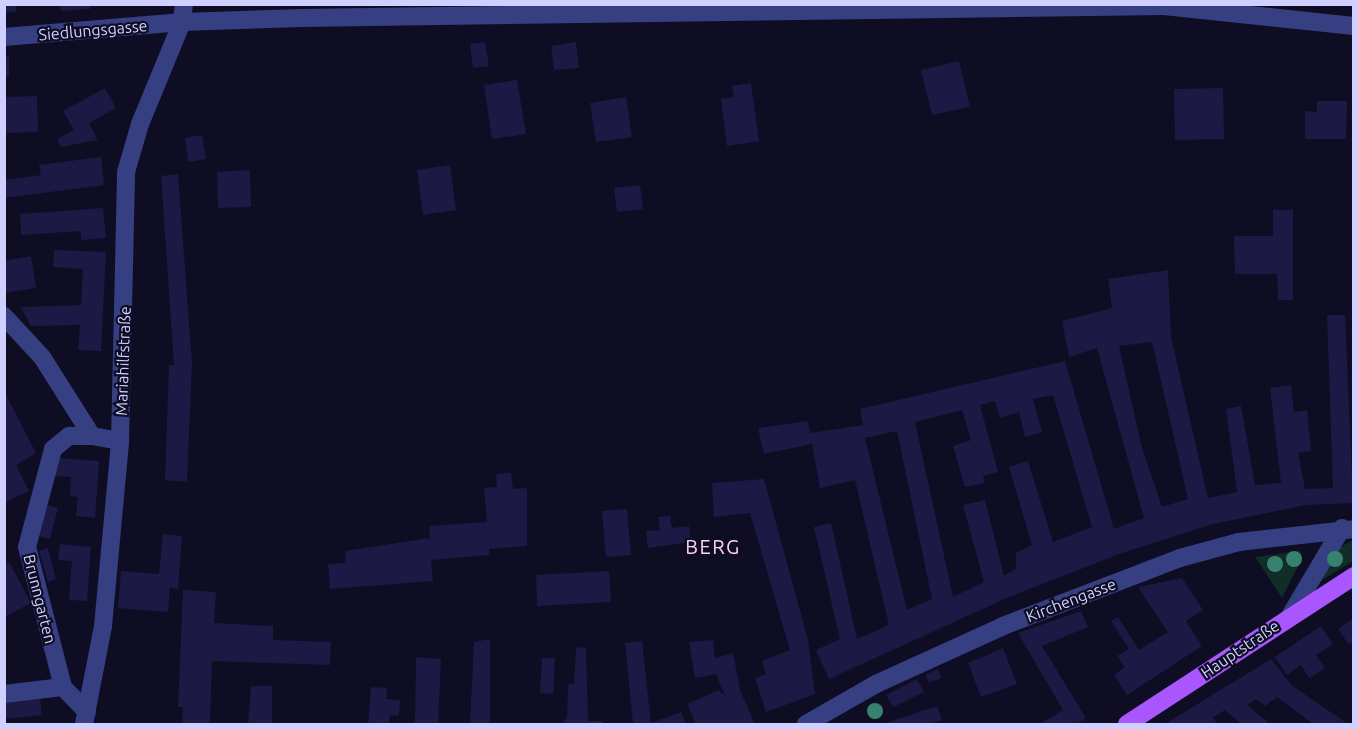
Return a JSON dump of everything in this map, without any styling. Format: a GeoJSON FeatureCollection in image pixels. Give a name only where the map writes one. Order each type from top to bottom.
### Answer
{"type":"FeatureCollection","features":[{"type":"Feature","properties":{"kind":"main road","name":"Hauptstraße"},"geometry":{"type":"LineString","coordinates":[[1127,724],[1291,614],[1353,576]]}},
{"type":"Feature","properties":{"kind":"street","name":"Siedlungsgasse"},"geometry":{"type":"LineString","coordinates":[[4,37],[183,13],[301,11],[1164,6],[1353,26]]}},
{"type":"Feature","properties":{"kind":"street","name":"Mariahilfstraße"},"geometry":{"type":"LineString","coordinates":[[85,718],[103,626],[120,441],[126,172],[140,123],[183,13]]}},
{"type":"Feature","properties":{"kind":"street"},"geometry":{"type":"LineString","coordinates":[[4,316],[42,357],[92,436]]}},
{"type":"Feature","properties":{"kind":"street","name":"Brunngarten"},"geometry":{"type":"LineString","coordinates":[[85,718],[63,687],[27,547],[28,531],[53,449],[69,436],[92,436],[120,441]]}},
{"type":"Feature","properties":{"kind":"street"},"geometry":{"type":"LineString","coordinates":[[1291,614],[1348,528]]}},
{"type":"Feature","properties":{"kind":"street","name":"Kirchengasse"},"geometry":{"type":"LineString","coordinates":[[806,724],[876,684],[1003,626],[1180,558],[1239,542],[1348,528]]}},
{"type":"Feature","properties":{"kind":"street"},"geometry":{"type":"LineString","coordinates":[[4,694],[63,687]]}},
{"type":"Feature","properties":{"kind":"green space"},"geometry":{"type":"Polygon","coordinates":[[[1353,540],[1353,561],[1319,582],[1339,548],[1353,540]]]}},
{"type":"Feature","properties":{"kind":"green space"},"geometry":{"type":"Polygon","coordinates":[[[1300,551],[1302,558],[1282,598],[1255,557],[1300,551]]]}},
{"type":"Feature","properties":{"kind":"building"},"geometry":{"type":"Polygon","coordinates":[[[4,4],[16,4],[16,12],[4,13],[4,4]]]}},
{"type":"Feature","properties":{"kind":"building"},"geometry":{"type":"Polygon","coordinates":[[[60,4],[90,4],[90,9],[61,11],[60,4]]]}},
{"type":"Feature","properties":{"kind":"building"},"geometry":{"type":"Polygon","coordinates":[[[485,42],[489,66],[473,68],[470,44],[485,42]]]}},
{"type":"Feature","properties":{"kind":"building"},"geometry":{"type":"Polygon","coordinates":[[[576,42],[579,68],[554,70],[551,46],[576,42]]]}},
{"type":"Feature","properties":{"kind":"building"},"geometry":{"type":"Polygon","coordinates":[[[9,56],[9,76],[4,77],[4,57],[9,56]]]}},
{"type":"Feature","properties":{"kind":"building"},"geometry":{"type":"Polygon","coordinates":[[[959,61],[970,107],[932,115],[921,70],[959,61]]]}},
{"type":"Feature","properties":{"kind":"building"},"geometry":{"type":"Polygon","coordinates":[[[517,80],[526,134],[492,139],[484,85],[517,80]]]}},
{"type":"Feature","properties":{"kind":"building"},"geometry":{"type":"Polygon","coordinates":[[[751,83],[759,141],[727,146],[721,99],[734,97],[732,86],[751,83]]]}},
{"type":"Feature","properties":{"kind":"building"},"geometry":{"type":"Polygon","coordinates":[[[105,88],[116,108],[89,123],[98,140],[61,147],[57,139],[74,130],[63,111],[105,88]]]}},
{"type":"Feature","properties":{"kind":"building"},"geometry":{"type":"Polygon","coordinates":[[[1223,88],[1224,139],[1175,140],[1174,89],[1223,88]]]}},
{"type":"Feature","properties":{"kind":"building"},"geometry":{"type":"Polygon","coordinates":[[[37,96],[38,132],[4,133],[4,97],[37,96]]]}},
{"type":"Feature","properties":{"kind":"building"},"geometry":{"type":"Polygon","coordinates":[[[626,97],[632,137],[596,142],[590,103],[626,97]]]}},
{"type":"Feature","properties":{"kind":"building"},"geometry":{"type":"Polygon","coordinates":[[[1317,101],[1347,101],[1346,139],[1305,139],[1305,111],[1317,112],[1317,101]]]}},
{"type":"Feature","properties":{"kind":"building"},"geometry":{"type":"Polygon","coordinates":[[[202,135],[206,159],[188,162],[185,138],[202,135]]]}},
{"type":"Feature","properties":{"kind":"building"},"geometry":{"type":"Polygon","coordinates":[[[101,157],[104,185],[4,198],[4,180],[41,175],[39,165],[101,157]]]}},
{"type":"Feature","properties":{"kind":"building"},"geometry":{"type":"Polygon","coordinates":[[[450,165],[456,210],[423,215],[417,170],[450,165]]]}},
{"type":"Feature","properties":{"kind":"building"},"geometry":{"type":"Polygon","coordinates":[[[250,170],[251,207],[218,208],[217,172],[250,170]]]}},
{"type":"Feature","properties":{"kind":"building"},"geometry":{"type":"Polygon","coordinates":[[[178,174],[192,364],[187,482],[165,480],[169,365],[174,365],[161,176],[178,174]]]}},
{"type":"Feature","properties":{"kind":"building"},"geometry":{"type":"Polygon","coordinates":[[[640,185],[643,209],[617,212],[614,188],[640,185]]]}},
{"type":"Feature","properties":{"kind":"building"},"geometry":{"type":"Polygon","coordinates":[[[103,208],[106,238],[81,240],[81,231],[21,235],[20,214],[103,208]]]}},
{"type":"Feature","properties":{"kind":"building"},"geometry":{"type":"Polygon","coordinates":[[[1273,210],[1293,210],[1293,300],[1278,300],[1277,274],[1235,274],[1234,236],[1273,236],[1273,210]]]}},
{"type":"Feature","properties":{"kind":"building"},"geometry":{"type":"Polygon","coordinates":[[[54,250],[106,252],[101,351],[78,350],[80,325],[31,326],[21,307],[81,305],[83,269],[53,267],[54,250]]]}},
{"type":"Feature","properties":{"kind":"building"},"geometry":{"type":"Polygon","coordinates":[[[31,256],[36,288],[4,293],[4,261],[31,256]]]}},
{"type":"Feature","properties":{"kind":"building"},"geometry":{"type":"Polygon","coordinates":[[[1168,270],[1171,337],[1208,498],[1237,492],[1226,409],[1241,406],[1255,485],[1281,483],[1270,388],[1291,385],[1294,412],[1307,410],[1311,451],[1298,453],[1305,489],[1333,488],[1327,315],[1345,315],[1353,503],[1306,505],[1213,524],[1122,553],[1009,597],[829,679],[816,650],[840,639],[814,527],[831,523],[857,639],[889,625],[855,480],[820,488],[812,444],[764,454],[758,428],[808,421],[810,433],[863,425],[860,409],[1065,361],[1114,529],[1144,518],[1097,348],[1069,357],[1062,321],[1112,308],[1108,279],[1168,270]],[[1152,342],[1119,346],[1142,448],[1162,507],[1188,499],[1152,342]],[[1053,395],[1033,399],[1042,432],[1025,437],[1019,412],[1000,418],[995,401],[980,405],[998,472],[983,476],[985,483],[965,487],[953,446],[971,440],[962,410],[915,422],[953,597],[984,582],[963,505],[985,500],[1004,576],[1016,569],[1016,553],[1032,545],[1009,467],[1028,461],[1053,542],[1092,527],[1053,395]],[[897,431],[865,438],[907,610],[932,599],[897,431]]]}},
{"type":"Feature","properties":{"kind":"building"},"geometry":{"type":"Polygon","coordinates":[[[4,391],[36,453],[16,465],[29,491],[4,503],[4,391]]]}},
{"type":"Feature","properties":{"kind":"building"},"geometry":{"type":"Polygon","coordinates":[[[56,458],[99,461],[95,518],[76,516],[78,497],[70,496],[71,477],[54,476],[56,458]]]}},
{"type":"Feature","properties":{"kind":"building"},"geometry":{"type":"Polygon","coordinates":[[[511,473],[513,489],[527,488],[527,546],[489,549],[489,555],[431,560],[433,581],[330,589],[328,564],[346,563],[345,551],[430,538],[429,526],[487,522],[484,488],[497,487],[496,474],[511,473]]]}},
{"type":"Feature","properties":{"kind":"building"},"geometry":{"type":"Polygon","coordinates":[[[764,479],[808,640],[815,694],[766,712],[755,678],[766,674],[762,661],[790,650],[750,513],[714,517],[712,483],[764,479]]]}},
{"type":"Feature","properties":{"kind":"building"},"geometry":{"type":"Polygon","coordinates":[[[46,505],[58,508],[50,539],[38,536],[46,505]]]}},
{"type":"Feature","properties":{"kind":"building"},"geometry":{"type":"Polygon","coordinates":[[[627,509],[631,555],[606,557],[602,511],[627,509]]]}},
{"type":"Feature","properties":{"kind":"building"},"geometry":{"type":"Polygon","coordinates":[[[670,516],[672,528],[689,526],[691,542],[648,548],[646,531],[660,530],[658,517],[670,516]]]}},
{"type":"Feature","properties":{"kind":"building"},"geometry":{"type":"Polygon","coordinates":[[[163,534],[182,536],[178,589],[170,588],[168,612],[118,608],[121,571],[159,574],[163,534]]]}},
{"type":"Feature","properties":{"kind":"building"},"geometry":{"type":"Polygon","coordinates":[[[60,544],[91,547],[87,601],[69,600],[72,561],[58,560],[60,544]]]}},
{"type":"Feature","properties":{"kind":"building"},"geometry":{"type":"Polygon","coordinates":[[[48,548],[56,579],[48,582],[39,551],[48,548]]]}},
{"type":"Feature","properties":{"kind":"building"},"geometry":{"type":"Polygon","coordinates":[[[9,562],[31,603],[4,617],[4,565],[9,562]]]}},
{"type":"Feature","properties":{"kind":"building"},"geometry":{"type":"Polygon","coordinates":[[[609,571],[611,602],[537,606],[536,575],[609,571]]]}},
{"type":"Feature","properties":{"kind":"building"},"geometry":{"type":"Polygon","coordinates":[[[1182,578],[1203,610],[1186,621],[1202,646],[1127,695],[1114,675],[1125,667],[1117,656],[1129,649],[1111,621],[1118,617],[1139,650],[1168,632],[1138,587],[1182,578]]]}},
{"type":"Feature","properties":{"kind":"building"},"geometry":{"type":"Polygon","coordinates":[[[183,590],[216,592],[214,623],[273,626],[273,640],[331,642],[330,665],[212,661],[210,724],[182,724],[183,707],[178,707],[183,590]]]}},
{"type":"Feature","properties":{"kind":"building"},"geometry":{"type":"Polygon","coordinates":[[[1081,611],[1088,627],[1042,646],[1086,718],[1076,724],[1040,724],[1063,710],[1018,633],[1081,611]]]}},
{"type":"Feature","properties":{"kind":"building"},"geometry":{"type":"Polygon","coordinates":[[[1353,619],[1353,642],[1349,645],[1338,629],[1353,619]]]}},
{"type":"Feature","properties":{"kind":"building"},"geometry":{"type":"Polygon","coordinates":[[[1321,626],[1333,644],[1316,655],[1325,668],[1309,678],[1301,665],[1287,675],[1275,657],[1321,626]]]}},
{"type":"Feature","properties":{"kind":"building"},"geometry":{"type":"Polygon","coordinates":[[[490,639],[490,724],[470,724],[474,642],[490,639]]]}},
{"type":"Feature","properties":{"kind":"building"},"geometry":{"type":"Polygon","coordinates":[[[713,640],[715,658],[733,653],[740,690],[755,724],[696,724],[687,704],[719,690],[725,696],[716,674],[695,678],[689,642],[713,640]]]}},
{"type":"Feature","properties":{"kind":"building"},"geometry":{"type":"Polygon","coordinates":[[[642,641],[651,723],[681,712],[686,724],[633,724],[625,643],[642,641]]]}},
{"type":"Feature","properties":{"kind":"building"},"geometry":{"type":"Polygon","coordinates":[[[576,647],[586,648],[588,721],[603,721],[603,724],[561,724],[567,718],[568,684],[574,684],[576,647]]]}},
{"type":"Feature","properties":{"kind":"building"},"geometry":{"type":"Polygon","coordinates":[[[1003,648],[1017,684],[981,697],[968,663],[1003,648]]]}},
{"type":"Feature","properties":{"kind":"building"},"geometry":{"type":"Polygon","coordinates":[[[416,657],[441,659],[438,724],[415,724],[416,657]]]}},
{"type":"Feature","properties":{"kind":"building"},"geometry":{"type":"Polygon","coordinates":[[[542,658],[555,658],[553,694],[540,693],[542,658]]]}},
{"type":"Feature","properties":{"kind":"building"},"geometry":{"type":"Polygon","coordinates":[[[1271,659],[1291,685],[1348,724],[1313,724],[1277,697],[1265,706],[1256,699],[1247,705],[1270,724],[1241,724],[1225,710],[1213,717],[1217,724],[1165,724],[1271,659]]]}},
{"type":"Feature","properties":{"kind":"building"},"geometry":{"type":"Polygon","coordinates":[[[938,669],[941,678],[929,683],[926,675],[938,669]]]}},
{"type":"Feature","properties":{"kind":"building"},"geometry":{"type":"Polygon","coordinates":[[[917,679],[924,692],[893,707],[886,695],[917,679]]]}},
{"type":"Feature","properties":{"kind":"building"},"geometry":{"type":"Polygon","coordinates":[[[251,686],[272,686],[272,724],[248,724],[251,686]]]}},
{"type":"Feature","properties":{"kind":"building"},"geometry":{"type":"Polygon","coordinates":[[[371,687],[387,688],[386,699],[400,700],[399,716],[390,715],[389,724],[368,724],[371,687]]]}},
{"type":"Feature","properties":{"kind":"building"},"geometry":{"type":"Polygon","coordinates":[[[40,698],[42,715],[4,719],[4,702],[40,698]]]}},
{"type":"Feature","properties":{"kind":"building"},"geometry":{"type":"Polygon","coordinates":[[[937,706],[942,720],[929,724],[883,724],[937,706]]]}},
{"type":"Feature","properties":{"kind":"district","name":"BERG"},"geometry":{"type":"Point","coordinates":[713,546]}}]}
